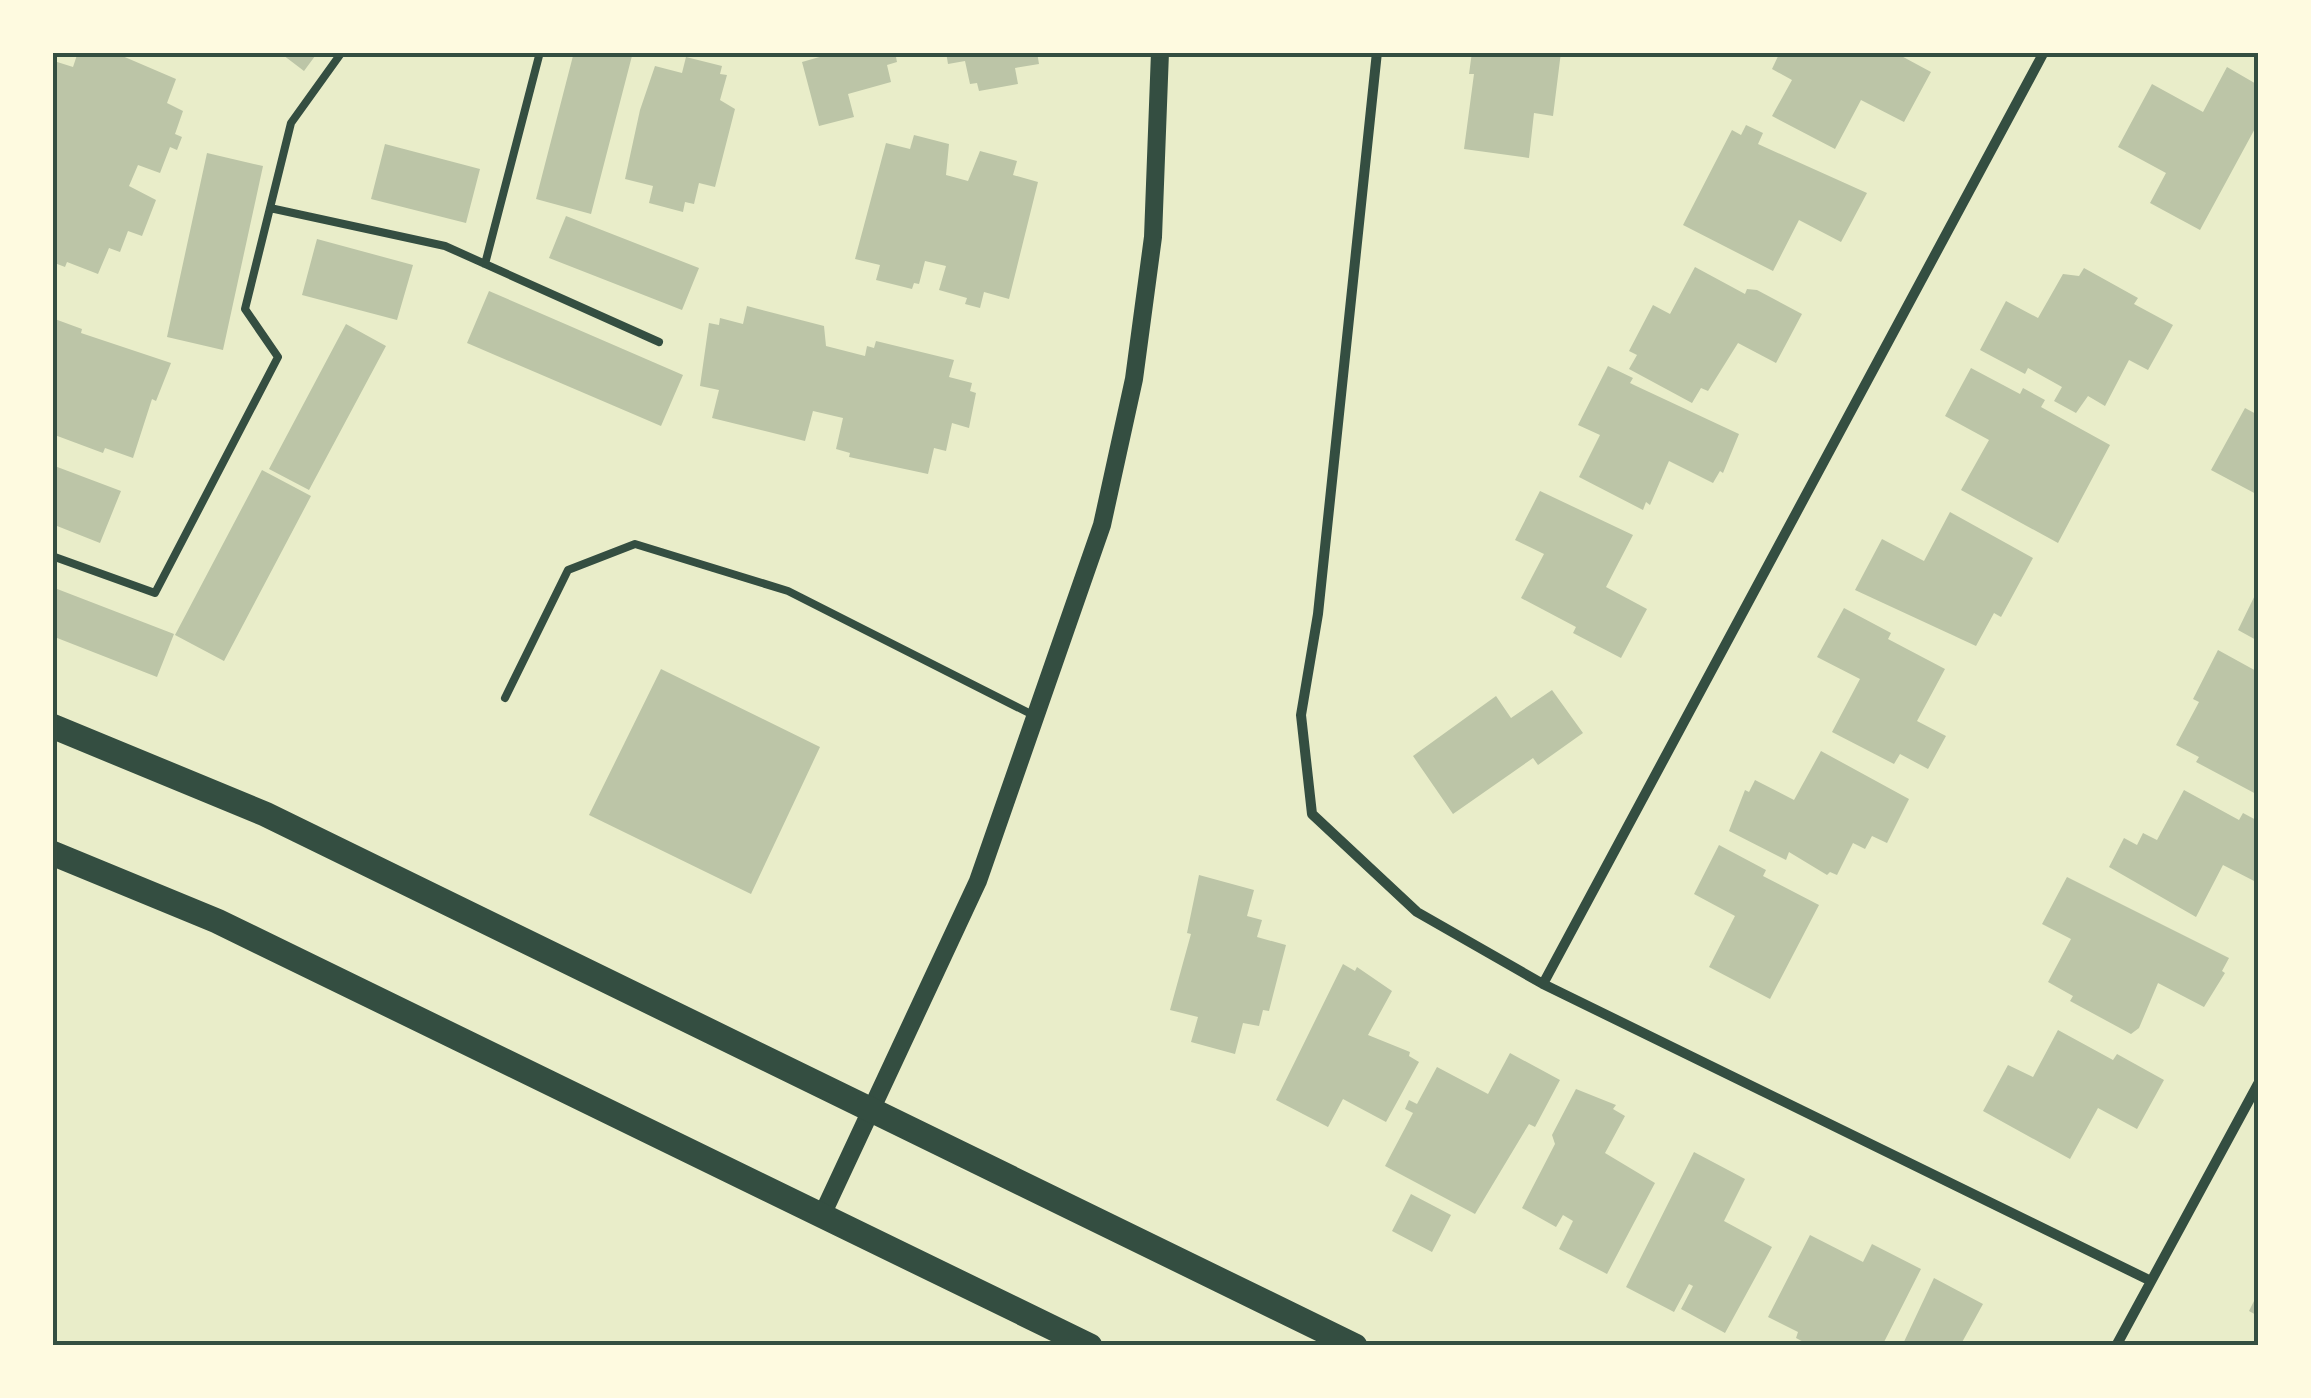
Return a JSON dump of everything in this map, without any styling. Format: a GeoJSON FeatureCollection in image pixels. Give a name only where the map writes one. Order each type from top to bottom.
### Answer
{"type":"FeatureCollection","features":[{"type":"Feature","properties":{"kind":"main road"},"geometry":{"type":"LineString","coordinates":[[52,726],[265,814],[874,1107],[1355,1346]]}},
{"type":"Feature","properties":{"kind":"main road"},"geometry":{"type":"LineString","coordinates":[[52,854],[218,922],[1090,1346]]}},
{"type":"Feature","properties":{"kind":"street"},"geometry":{"type":"LineString","coordinates":[[823,1213],[978,880],[1102,525],[1134,379],[1154,237],[1162,86],[1160,52]]}},
{"type":"Feature","properties":{"kind":"street"},"geometry":{"type":"LineString","coordinates":[[1377,52],[1318,614],[1301,714],[1312,814],[1418,912],[1543,984],[2150,1281]]}},
{"type":"Feature","properties":{"kind":"street"},"geometry":{"type":"LineString","coordinates":[[1543,984],[2044,52]]}},
{"type":"Feature","properties":{"kind":"street"},"geometry":{"type":"LineString","coordinates":[[2116,1346],[2258,1084]]}},
{"type":"Feature","properties":{"kind":"lane"},"geometry":{"type":"LineString","coordinates":[[52,556],[154,592],[278,356],[245,309],[291,123],[342,52]]}},
{"type":"Feature","properties":{"kind":"lane"},"geometry":{"type":"LineString","coordinates":[[485,264],[540,52]]}},
{"type":"Feature","properties":{"kind":"lane"},"geometry":{"type":"LineString","coordinates":[[270,208],[444,246],[659,342]]}},
{"type":"Feature","properties":{"kind":"lane"},"geometry":{"type":"LineString","coordinates":[[504,698],[568,570],[636,544],[788,591],[1035,716]]}},
{"type":"Feature","properties":{"kind":"building"},"geometry":{"type":"Polygon","coordinates":[[[78,52],[113,52],[176,79],[167,103],[183,111],[175,134],[182,137],[177,150],[170,147],[160,173],[138,165],[129,186],[156,200],[142,236],[128,231],[120,252],[109,248],[98,274],[67,262],[65,267],[52,262],[52,65],[54,61],[73,67],[78,52]]]}},
{"type":"Feature","properties":{"kind":"building"},"geometry":{"type":"Polygon","coordinates":[[[279,52],[318,52],[304,71],[279,52]]]}},
{"type":"Feature","properties":{"kind":"building"},"geometry":{"type":"Polygon","coordinates":[[[574,52],[633,52],[591,214],[536,199],[574,52]]]}},
{"type":"Feature","properties":{"kind":"building"},"geometry":{"type":"Polygon","coordinates":[[[837,52],[895,52],[897,62],[887,65],[891,82],[848,94],[854,117],[819,126],[802,62],[837,52]]]}},
{"type":"Feature","properties":{"kind":"building"},"geometry":{"type":"Polygon","coordinates":[[[946,52],[1037,52],[1039,64],[1015,68],[1018,84],[979,91],[977,83],[970,84],[965,61],[948,64],[946,52]]]}},
{"type":"Feature","properties":{"kind":"building"},"geometry":{"type":"Polygon","coordinates":[[[1472,52],[1561,52],[1553,116],[1534,113],[1529,158],[1464,149],[1474,74],[1469,74],[1472,52]]]}},
{"type":"Feature","properties":{"kind":"building"},"geometry":{"type":"Polygon","coordinates":[[[1780,52],[1894,52],[1931,72],[1904,122],[1861,100],[1835,149],[1772,116],[1792,80],[1772,69],[1780,52]]]}},
{"type":"Feature","properties":{"kind":"building"},"geometry":{"type":"Polygon","coordinates":[[[686,57],[722,66],[720,74],[727,75],[720,100],[735,109],[715,187],[699,183],[694,204],[685,202],[683,212],[649,203],[653,186],[625,179],[640,110],[655,66],[682,73],[686,57]]]}},
{"type":"Feature","properties":{"kind":"building"},"geometry":{"type":"Polygon","coordinates":[[[2227,67],[2258,85],[2258,123],[2200,230],[2150,203],[2166,173],[2118,147],[2152,84],[2203,112],[2227,67]]]}},
{"type":"Feature","properties":{"kind":"building"},"geometry":{"type":"Polygon","coordinates":[[[1746,125],[1763,133],[1758,144],[1867,193],[1841,242],[1799,220],[1773,271],[1683,225],[1732,130],[1741,135],[1746,125]]]}},
{"type":"Feature","properties":{"kind":"building"},"geometry":{"type":"Polygon","coordinates":[[[914,135],[949,144],[946,175],[968,181],[980,151],[1017,161],[1013,175],[1038,182],[1009,299],[984,292],[980,308],[965,304],[967,298],[939,290],[946,266],[925,261],[919,284],[914,283],[912,289],[876,280],[880,265],[855,259],[886,143],[910,149],[914,135]]]}},
{"type":"Feature","properties":{"kind":"building"},"geometry":{"type":"Polygon","coordinates":[[[385,144],[480,169],[466,223],[371,199],[385,144]]]}},
{"type":"Feature","properties":{"kind":"building"},"geometry":{"type":"Polygon","coordinates":[[[207,153],[263,166],[223,350],[167,337],[207,153]]]}},
{"type":"Feature","properties":{"kind":"building"},"geometry":{"type":"Polygon","coordinates":[[[566,216],[699,268],[682,310],[549,258],[566,216]]]}},
{"type":"Feature","properties":{"kind":"building"},"geometry":{"type":"Polygon","coordinates":[[[317,239],[413,265],[397,320],[302,295],[317,239]]]}},
{"type":"Feature","properties":{"kind":"building"},"geometry":{"type":"Polygon","coordinates":[[[1695,267],[1745,294],[1747,289],[1757,290],[1802,314],[1776,363],[1738,343],[1708,391],[1701,388],[1692,403],[1629,369],[1637,355],[1629,351],[1653,305],[1670,314],[1695,267]]]}},
{"type":"Feature","properties":{"kind":"building"},"geometry":{"type":"Polygon","coordinates":[[[2084,268],[2138,298],[2134,304],[2173,325],[2148,370],[2129,360],[2105,406],[2088,396],[2076,413],[2054,401],[2062,387],[2028,368],[2025,374],[1980,350],[2006,301],[2038,318],[2063,274],[2079,276],[2084,268]]]}},
{"type":"Feature","properties":{"kind":"building"},"geometry":{"type":"Polygon","coordinates":[[[489,291],[683,375],[661,426],[467,343],[489,291]]]}},
{"type":"Feature","properties":{"kind":"building"},"geometry":{"type":"Polygon","coordinates":[[[747,306],[824,326],[826,346],[865,356],[867,346],[874,348],[876,341],[954,360],[949,377],[972,383],[970,391],[976,393],[969,428],[952,423],[946,451],[934,448],[928,474],[849,457],[850,453],[836,449],[843,418],[813,411],[805,441],[712,418],[719,390],[700,386],[709,323],[719,325],[720,318],[743,324],[747,306]]]}},
{"type":"Feature","properties":{"kind":"building"},"geometry":{"type":"Polygon","coordinates":[[[52,318],[82,329],[81,333],[171,363],[156,401],[152,399],[133,458],[105,448],[103,453],[52,434],[52,318]]]}},
{"type":"Feature","properties":{"kind":"building"},"geometry":{"type":"Polygon","coordinates":[[[346,324],[386,346],[309,490],[269,469],[346,324]]]}},
{"type":"Feature","properties":{"kind":"building"},"geometry":{"type":"Polygon","coordinates":[[[1608,366],[1633,378],[1630,383],[1739,434],[1723,473],[1720,471],[1713,483],[1669,461],[1650,505],[1646,502],[1643,510],[1579,477],[1600,435],[1578,425],[1608,366]]]}},
{"type":"Feature","properties":{"kind":"building"},"geometry":{"type":"Polygon","coordinates":[[[1971,368],[2020,394],[2023,388],[2045,400],[2041,407],[2110,445],[2058,543],[1961,490],[1989,440],[1945,416],[1971,368]]]}},
{"type":"Feature","properties":{"kind":"building"},"geometry":{"type":"Polygon","coordinates":[[[2245,408],[2258,415],[2258,495],[2211,470],[2245,408]]]}},
{"type":"Feature","properties":{"kind":"building"},"geometry":{"type":"Polygon","coordinates":[[[52,465],[121,491],[100,543],[52,524],[52,465]]]}},
{"type":"Feature","properties":{"kind":"building"},"geometry":{"type":"Polygon","coordinates":[[[262,470],[311,496],[224,661],[175,635],[262,470]]]}},
{"type":"Feature","properties":{"kind":"building"},"geometry":{"type":"Polygon","coordinates":[[[1540,491],[1633,535],[1606,587],[1647,609],[1621,658],[1573,633],[1576,627],[1521,598],[1544,554],[1515,540],[1540,491]]]}},
{"type":"Feature","properties":{"kind":"building"},"geometry":{"type":"Polygon","coordinates":[[[1950,512],[2033,558],[2001,617],[1994,613],[1976,646],[1855,590],[1882,539],[1924,561],[1950,512]]]}},
{"type":"Feature","properties":{"kind":"building"},"geometry":{"type":"Polygon","coordinates":[[[52,587],[174,634],[157,677],[52,636],[52,587]]]}},
{"type":"Feature","properties":{"kind":"building"},"geometry":{"type":"Polygon","coordinates":[[[2258,589],[2258,641],[2238,630],[2258,589]]]}},
{"type":"Feature","properties":{"kind":"building"},"geometry":{"type":"Polygon","coordinates":[[[1844,608],[1891,633],[1888,639],[1945,669],[1917,721],[1946,736],[1928,769],[1900,754],[1894,764],[1832,732],[1860,679],[1817,657],[1844,608]]]}},
{"type":"Feature","properties":{"kind":"building"},"geometry":{"type":"Polygon","coordinates":[[[2218,650],[2258,672],[2258,795],[2196,762],[2199,757],[2176,745],[2199,702],[2193,699],[2218,650]]]}},
{"type":"Feature","properties":{"kind":"building"},"geometry":{"type":"Polygon","coordinates":[[[661,669],[820,747],[751,894],[589,815],[661,669]]]}},
{"type":"Feature","properties":{"kind":"building"},"geometry":{"type":"Polygon","coordinates":[[[1552,690],[1583,733],[1538,765],[1533,758],[1453,814],[1413,756],[1496,696],[1511,718],[1552,690]]]}},
{"type":"Feature","properties":{"kind":"building"},"geometry":{"type":"Polygon","coordinates":[[[1821,751],[1909,799],[1887,843],[1872,836],[1865,849],[1853,843],[1837,875],[1827,875],[1789,852],[1786,860],[1729,831],[1745,790],[1749,792],[1755,780],[1794,800],[1821,751]]]}},
{"type":"Feature","properties":{"kind":"building"},"geometry":{"type":"Polygon","coordinates":[[[2184,790],[2239,820],[2243,813],[2258,821],[2258,883],[2223,865],[2196,917],[2109,867],[2124,838],[2137,845],[2143,833],[2157,840],[2184,790]]]}},
{"type":"Feature","properties":{"kind":"building"},"geometry":{"type":"Polygon","coordinates":[[[1719,845],[1766,870],[1763,876],[1819,905],[1770,999],[1709,967],[1735,916],[1694,894],[1719,845]]]}},
{"type":"Feature","properties":{"kind":"building"},"geometry":{"type":"Polygon","coordinates":[[[1199,875],[1254,890],[1247,916],[1262,920],[1257,937],[1286,945],[1269,1011],[1263,1010],[1259,1026],[1243,1023],[1235,1054],[1191,1042],[1198,1017],[1170,1010],[1191,934],[1187,933],[1199,875]]]}},
{"type":"Feature","properties":{"kind":"building"},"geometry":{"type":"Polygon","coordinates":[[[2067,877],[2229,958],[2222,971],[2225,973],[2204,1007],[2158,983],[2139,1028],[2131,1034],[2070,1001],[2073,996],[2048,982],[2071,939],[2042,924],[2067,877]]]}},
{"type":"Feature","properties":{"kind":"building"},"geometry":{"type":"Polygon","coordinates":[[[1343,964],[1355,971],[1357,967],[1392,991],[1368,1035],[1410,1052],[1409,1056],[1419,1062],[1386,1122],[1343,1099],[1328,1127],[1276,1100],[1343,964]]]}},
{"type":"Feature","properties":{"kind":"building"},"geometry":{"type":"Polygon","coordinates":[[[2058,1030],[2113,1060],[2117,1054],[2164,1080],[2137,1129],[2098,1108],[2070,1159],[1983,1111],[2008,1065],[2033,1077],[2058,1030]]]}},
{"type":"Feature","properties":{"kind":"building"},"geometry":{"type":"Polygon","coordinates":[[[1510,1053],[1560,1080],[1535,1127],[1529,1124],[1475,1214],[1385,1166],[1413,1113],[1405,1109],[1409,1100],[1417,1104],[1437,1067],[1488,1094],[1510,1053]]]}},
{"type":"Feature","properties":{"kind":"building"},"geometry":{"type":"Polygon","coordinates":[[[1576,1089],[1616,1105],[1613,1109],[1625,1116],[1605,1153],[1655,1183],[1607,1274],[1559,1249],[1573,1221],[1563,1215],[1556,1227],[1522,1208],[1555,1144],[1552,1135],[1576,1089]]]}},
{"type":"Feature","properties":{"kind":"building"},"geometry":{"type":"Polygon","coordinates":[[[1694,1152],[1745,1179],[1724,1221],[1772,1247],[1725,1333],[1681,1309],[1693,1286],[1689,1284],[1674,1312],[1626,1287],[1694,1152]]]}},
{"type":"Feature","properties":{"kind":"building"},"geometry":{"type":"Polygon","coordinates":[[[1411,1194],[1451,1215],[1432,1252],[1392,1231],[1411,1194]]]}},
{"type":"Feature","properties":{"kind":"building"},"geometry":{"type":"Polygon","coordinates":[[[1810,1235],[1863,1262],[1872,1244],[1921,1269],[1882,1346],[1811,1346],[1796,1338],[1798,1332],[1768,1317],[1810,1235]]]}},
{"type":"Feature","properties":{"kind":"building"},"geometry":{"type":"Polygon","coordinates":[[[1934,1278],[1983,1304],[1960,1346],[1902,1346],[1934,1278]]]}},
{"type":"Feature","properties":{"kind":"building"},"geometry":{"type":"Polygon","coordinates":[[[2258,1293],[2258,1316],[2249,1311],[2258,1293]]]}}]}
